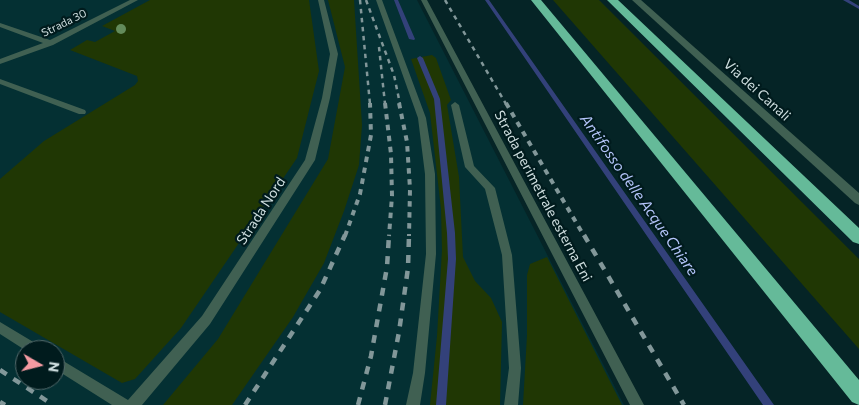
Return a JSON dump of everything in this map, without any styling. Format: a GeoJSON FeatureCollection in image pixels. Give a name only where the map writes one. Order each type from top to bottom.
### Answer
{"type":"FeatureCollection","features":[{"type":"Feature","properties":{"kind":"highway"},"geometry":{"type":"LineString","coordinates":[[536,0],[859,395]]}},
{"type":"Feature","properties":{"kind":"highway"},"geometry":{"type":"LineString","coordinates":[[612,0],[859,238]]}},
{"type":"Feature","properties":{"kind":"street","name":"Via dei Canali"},"geometry":{"type":"LineString","coordinates":[[636,0],[859,200]]}},
{"type":"Feature","properties":{"kind":"lane","name":"Strada 30"},"geometry":{"type":"LineString","coordinates":[[0,62],[50,43],[135,0]]}},
{"type":"Feature","properties":{"kind":"lane","name":"Strada Nord"},"geometry":{"type":"LineString","coordinates":[[133,405],[206,320],[310,160],[334,54],[321,0]]}},
{"type":"Feature","properties":{"kind":"lane"},"geometry":{"type":"LineString","coordinates":[[379,0],[422,118],[430,174],[431,254],[419,373],[412,405]]}},
{"type":"Feature","properties":{"kind":"lane","name":"Strada perimetrale esterna Eni"},"geometry":{"type":"LineString","coordinates":[[424,0],[637,405]]}},
{"type":"Feature","properties":{"kind":"lane"},"geometry":{"type":"LineString","coordinates":[[0,25],[50,43]]}},
{"type":"Feature","properties":{"kind":"lane"},"geometry":{"type":"LineString","coordinates":[[0,80],[82,112]]}},
{"type":"Feature","properties":{"kind":"lane"},"geometry":{"type":"LineString","coordinates":[[456,105],[470,167],[490,188],[507,255],[515,368],[511,405]]}},
{"type":"Feature","properties":{"kind":"lane"},"geometry":{"type":"LineString","coordinates":[[0,327],[20,340]]}},
{"type":"Feature","properties":{"kind":"lane"},"geometry":{"type":"LineString","coordinates":[[65,368],[124,405]]}},
{"type":"Feature","properties":{"kind":"shaded area"},"geometry":{"type":"Polygon","coordinates":[[[0,0],[417,0],[624,405],[0,405],[0,0]]]}},
{"type":"Feature","properties":{"kind":"green space"},"geometry":{"type":"Polygon","coordinates":[[[150,0],[309,0],[319,71],[297,158],[181,328],[135,379],[122,383],[65,350],[65,340],[48,340],[0,312],[0,179],[44,141],[135,85],[138,81],[137,76],[70,50],[87,40],[95,42],[115,31],[102,26],[150,0]]]}},
{"type":"Feature","properties":{"kind":"green space"},"geometry":{"type":"Polygon","coordinates":[[[328,0],[354,0],[362,125],[359,165],[324,263],[293,317],[232,405],[163,405],[218,339],[328,159],[345,67],[328,0]]]}},
{"type":"Feature","properties":{"kind":"green space"},"geometry":{"type":"Polygon","coordinates":[[[553,0],[599,0],[859,259],[859,349],[553,0]]]}},
{"type":"Feature","properties":{"kind":"green space"},"geometry":{"type":"Polygon","coordinates":[[[432,55],[436,58],[451,100],[447,105],[459,177],[463,257],[475,281],[491,298],[502,322],[500,405],[430,405],[437,336],[442,250],[441,209],[430,113],[411,59],[432,55]]]}},
{"type":"Feature","properties":{"kind":"green space"},"geometry":{"type":"Polygon","coordinates":[[[547,257],[622,405],[523,405],[527,335],[527,275],[530,264],[547,257]]]}},
{"type":"Feature","properties":{"kind":"waterway"},"geometry":{"type":"LineString","coordinates":[[396,0],[412,39]]}},
{"type":"Feature","properties":{"kind":"waterway","name":"Antifosso delle Acque Chiare"},"geometry":{"type":"LineString","coordinates":[[487,0],[769,405]]}},
{"type":"Feature","properties":{"kind":"waterway"},"geometry":{"type":"LineString","coordinates":[[845,0],[859,8]]}},
{"type":"Feature","properties":{"kind":"waterway"},"geometry":{"type":"LineString","coordinates":[[420,58],[437,99],[451,233],[452,259],[441,405]]}},
{"type":"Feature","properties":{"kind":"railway"},"geometry":{"type":"LineString","coordinates":[[360,0],[370,104]]}},
{"type":"Feature","properties":{"kind":"railway"},"geometry":{"type":"LineString","coordinates":[[366,0],[394,75],[400,104]]}},
{"type":"Feature","properties":{"kind":"railway"},"geometry":{"type":"LineString","coordinates":[[445,0],[506,104]]}},
{"type":"Feature","properties":{"kind":"railway"},"geometry":{"type":"LineString","coordinates":[[379,47],[385,104]]}},
{"type":"Feature","properties":{"kind":"railway"},"geometry":{"type":"LineString","coordinates":[[345,236],[360,194],[371,135],[370,103]]}},
{"type":"Feature","properties":{"kind":"railway"},"geometry":{"type":"LineString","coordinates":[[385,103],[391,154],[392,196],[389,236]]}},
{"type":"Feature","properties":{"kind":"railway"},"geometry":{"type":"LineString","coordinates":[[399,103],[407,142],[410,189],[409,236]]}},
{"type":"Feature","properties":{"kind":"railway"},"geometry":{"type":"LineString","coordinates":[[506,103],[584,236]]}},
{"type":"Feature","properties":{"kind":"railway"},"geometry":{"type":"LineString","coordinates":[[245,405],[320,290],[345,235]]}},
{"type":"Feature","properties":{"kind":"railway"},"geometry":{"type":"LineString","coordinates":[[358,405],[371,356],[387,267],[389,235]]}},
{"type":"Feature","properties":{"kind":"railway"},"geometry":{"type":"LineString","coordinates":[[385,405],[399,332],[408,268],[409,235]]}},
{"type":"Feature","properties":{"kind":"railway"},"geometry":{"type":"LineString","coordinates":[[584,235],[684,405]]}},
{"type":"Feature","properties":{"kind":"railway"},"geometry":{"type":"LineString","coordinates":[[0,370],[53,405]]}},
{"type":"Feature","properties":{"kind":"railway"},"geometry":{"type":"LineString","coordinates":[[0,402],[5,405]]}}]}
